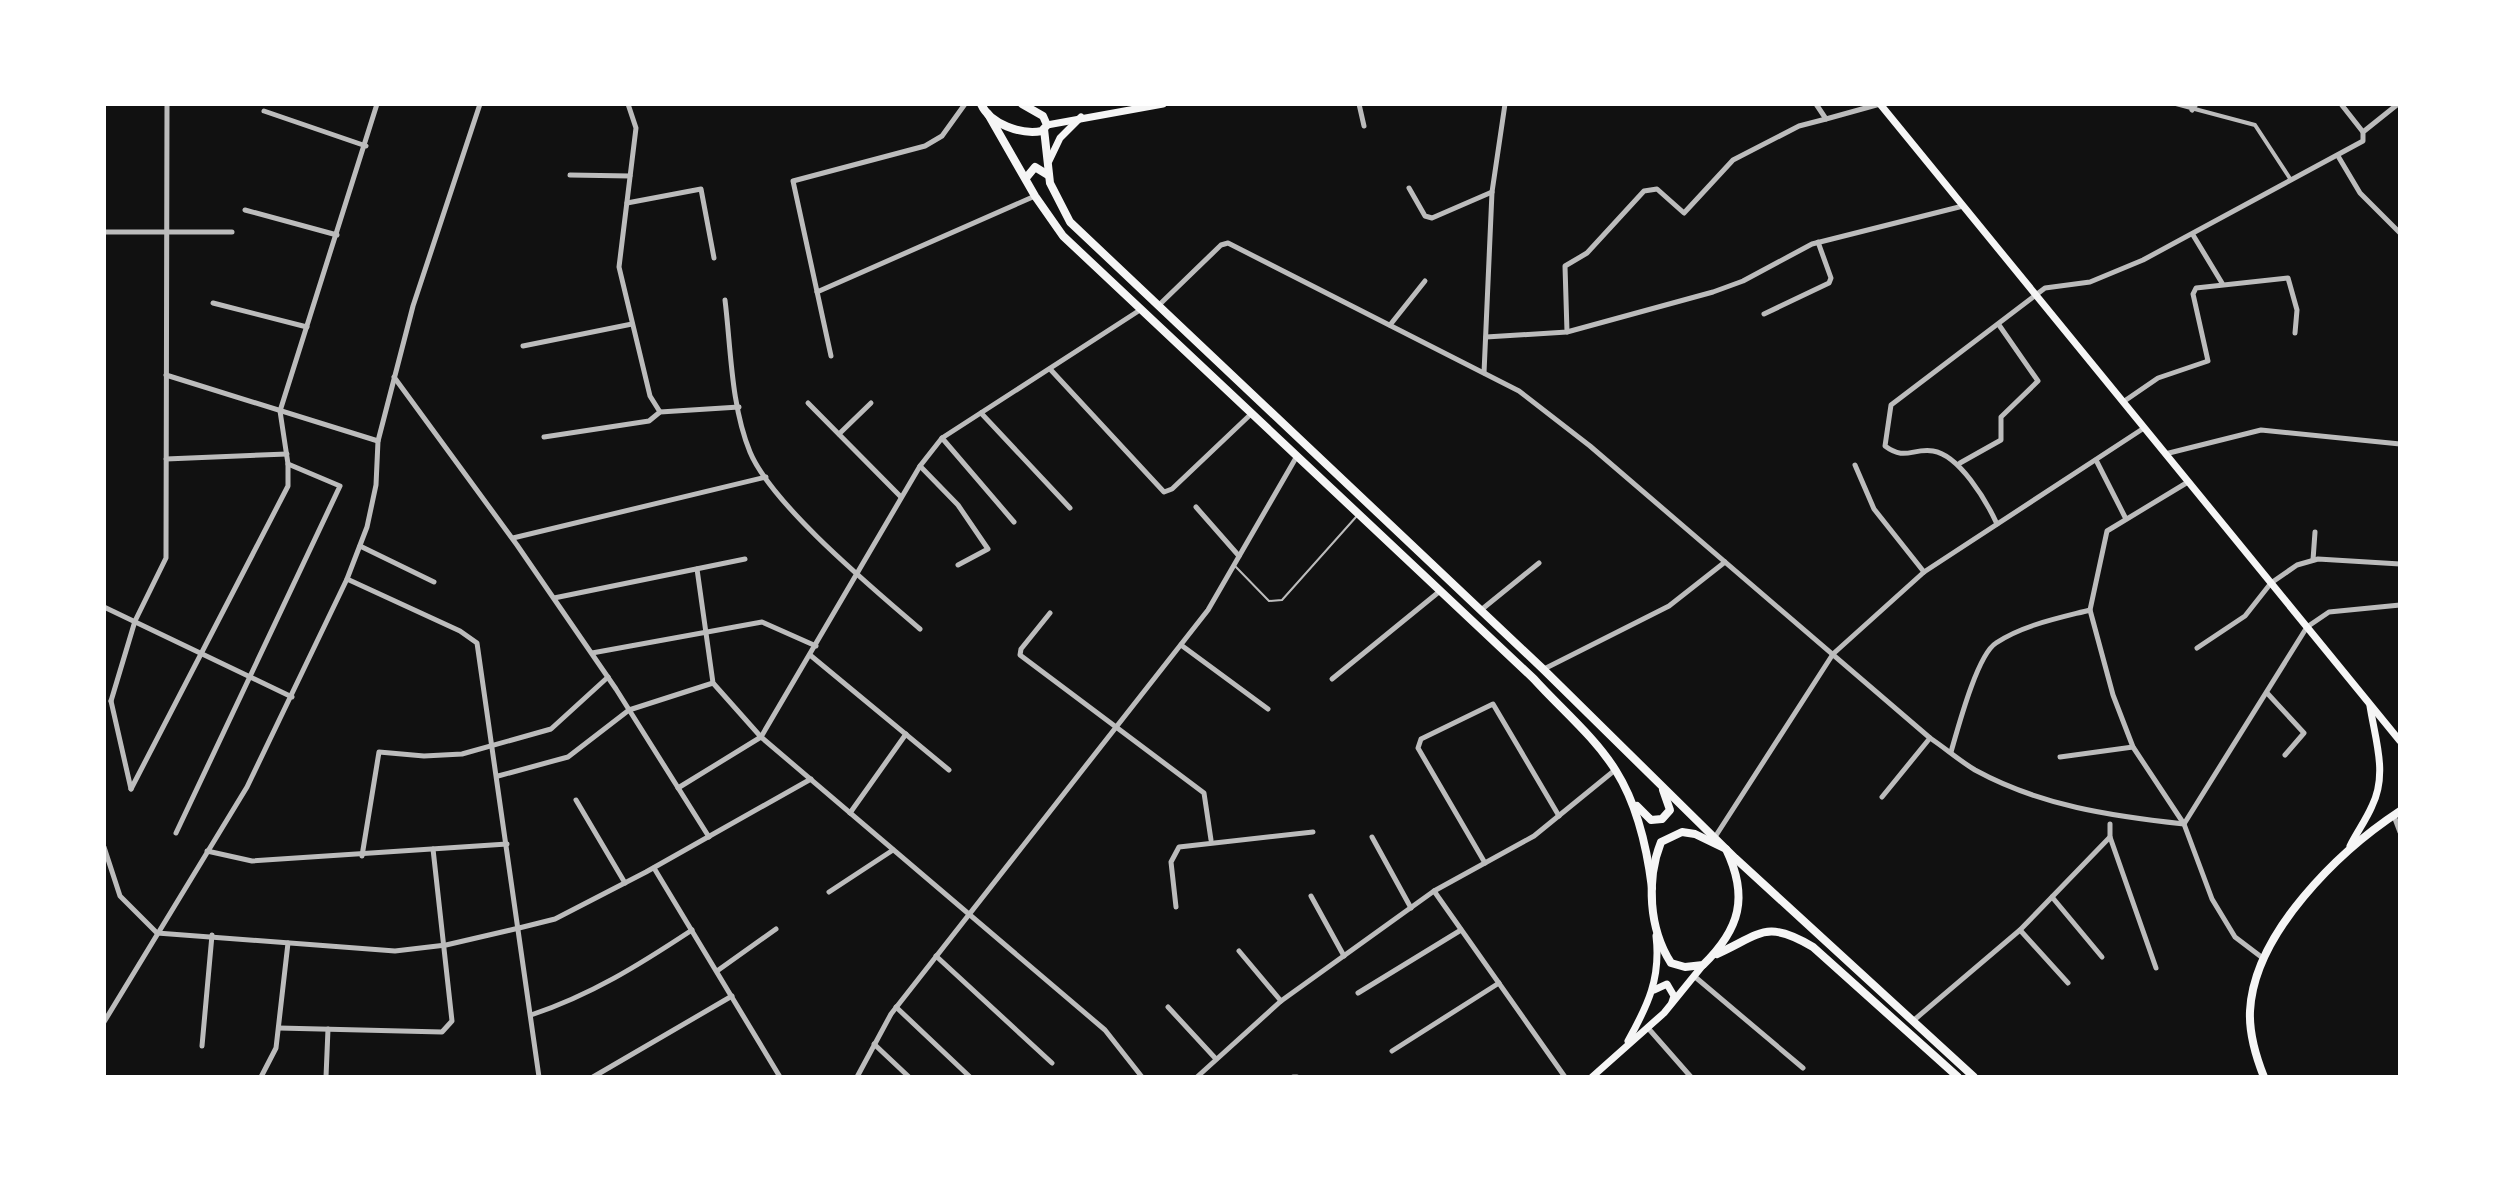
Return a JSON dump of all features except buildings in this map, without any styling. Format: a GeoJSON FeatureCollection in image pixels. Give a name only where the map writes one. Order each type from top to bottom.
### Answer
{"type":"FeatureCollection","features":[{"type":"Feature","properties":{"kind":"main road"},"geometry":{"type":"LineString","coordinates":[[1022,104],[1043,116],[1048,175],[1055,197],[1070,222],[1543,669],[1726,849],[1974,1077]]}},
{"type":"Feature","properties":{"kind":"main road"},"geometry":{"type":"LineString","coordinates":[[982,108],[1024,132],[1081,116],[1163,104]]}},
{"type":"Feature","properties":{"kind":"main road"},"geometry":{"type":"LineString","coordinates":[[1880,104],[2398,737]]}},
{"type":"Feature","properties":{"kind":"main road"},"geometry":{"type":"LineString","coordinates":[[982,108],[1063,236],[1534,679],[1616,770],[1642,831],[1652,888],[1659,961],[1653,993]]}},
{"type":"Feature","properties":{"kind":"main road"},"geometry":{"type":"LineString","coordinates":[[1048,163],[1060,138],[1081,116]]}},
{"type":"Feature","properties":{"kind":"main road"},"geometry":{"type":"LineString","coordinates":[[1026,179],[1035,167],[1048,175]]}},
{"type":"Feature","properties":{"kind":"main road"},"geometry":{"type":"LineString","coordinates":[[2350,846],[2373,804],[2380,778],[2380,752],[2370,704]]}},
{"type":"Feature","properties":{"kind":"main road"},"geometry":{"type":"LineString","coordinates":[[1627,792],[1644,815],[1656,821],[1668,816],[1670,810],[1660,784]]}},
{"type":"Feature","properties":{"kind":"main road"},"geometry":{"type":"LineString","coordinates":[[2264,1077],[2250,1027],[2250,1009],[2264,959],[2325,870],[2350,846],[2398,814]]}},
{"type":"Feature","properties":{"kind":"main road"},"geometry":{"type":"LineString","coordinates":[[1592,1077],[1671,1004],[1722,946],[1739,903],[1738,877],[1726,849],[1695,834],[1673,835],[1661,842],[1652,888]]}},
{"type":"Feature","properties":{"kind":"main road"},"geometry":{"type":"LineString","coordinates":[[1655,923],[1671,963],[1685,967],[1703,965]]}},
{"type":"Feature","properties":{"kind":"main road"},"geometry":{"type":"LineString","coordinates":[[1712,956],[1772,929],[1798,938],[1813,947],[1958,1077]]}},
{"type":"Feature","properties":{"kind":"main road"},"geometry":{"type":"LineString","coordinates":[[1625,1046],[1653,993],[1661,985],[1667,984],[1674,996],[1671,1004]]}},
{"type":"Feature","properties":{"kind":"street"},"geometry":{"type":"LineString","coordinates":[[167,104],[166,558],[135,621],[107,699],[131,789],[204,654],[288,486],[280,411],[377,104]]}},
{"type":"Feature","properties":{"kind":"street"},"geometry":{"type":"LineString","coordinates":[[104,1022],[247,787],[347,579],[360,546],[376,485],[378,441],[394,377],[431,248],[480,104]]}},
{"type":"Feature","properties":{"kind":"street"},"geometry":{"type":"LineString","coordinates":[[628,104],[636,128],[619,267],[650,396],[660,412]]}},
{"type":"Feature","properties":{"kind":"street"},"geometry":{"type":"LineString","coordinates":[[831,356],[793,181],[925,146],[942,136],[965,104]]}},
{"type":"Feature","properties":{"kind":"street"},"geometry":{"type":"LineString","coordinates":[[1359,104],[1364,126]]}},
{"type":"Feature","properties":{"kind":"street"},"geometry":{"type":"LineString","coordinates":[[1484,373],[1492,192],[1505,104]]}},
{"type":"Feature","properties":{"kind":"street"},"geometry":{"type":"LineString","coordinates":[[1816,104],[1826,119]]}},
{"type":"Feature","properties":{"kind":"street"},"geometry":{"type":"LineString","coordinates":[[1567,332],[1565,266],[1587,253],[1644,191],[1657,189],[1684,213],[1733,160],[1799,126],[1880,104]]}},
{"type":"Feature","properties":{"kind":"street"},"geometry":{"type":"LineString","coordinates":[[2176,104],[2255,125],[2291,180]]}},
{"type":"Feature","properties":{"kind":"street"},"geometry":{"type":"LineString","coordinates":[[1997,524],[1960,463],[1935,451],[1905,456],[1885,446],[1891,405],[2054,285],[2090,282],[2193,235],[2363,141],[2363,132],[2342,104]]}},
{"type":"Feature","properties":{"kind":"street"},"geometry":{"type":"LineString","coordinates":[[2363,132],[2398,104]]}},
{"type":"Feature","properties":{"kind":"street"},"geometry":{"type":"LineString","coordinates":[[264,111],[366,146]]}},
{"type":"Feature","properties":{"kind":"street"},"geometry":{"type":"LineString","coordinates":[[2338,156],[2360,193],[2400,233]]}},
{"type":"Feature","properties":{"kind":"street"},"geometry":{"type":"LineString","coordinates":[[570,175],[630,176]]}},
{"type":"Feature","properties":{"kind":"street"},"geometry":{"type":"LineString","coordinates":[[1409,188],[1425,216],[1432,218],[1492,192]]}},
{"type":"Feature","properties":{"kind":"street"},"geometry":{"type":"LineString","coordinates":[[627,203],[701,189],[714,258]]}},
{"type":"Feature","properties":{"kind":"street"},"geometry":{"type":"LineString","coordinates":[[817,292],[1035,196]]}},
{"type":"Feature","properties":{"kind":"street"},"geometry":{"type":"LineString","coordinates":[[1486,337],[1567,332],[1723,289],[1818,242],[1963,206]]}},
{"type":"Feature","properties":{"kind":"street"},"geometry":{"type":"LineString","coordinates":[[245,210],[337,235]]}},
{"type":"Feature","properties":{"kind":"street"},"geometry":{"type":"LineString","coordinates":[[104,232],[232,232]]}},
{"type":"Feature","properties":{"kind":"street"},"geometry":{"type":"LineString","coordinates":[[2193,235],[2222,283]]}},
{"type":"Feature","properties":{"kind":"street"},"geometry":{"type":"LineString","coordinates":[[1764,314],[1829,283],[1831,278],[1818,242]]}},
{"type":"Feature","properties":{"kind":"street"},"geometry":{"type":"LineString","coordinates":[[1159,305],[1221,245],[1228,243],[1390,325],[1519,391],[1590,446],[1930,738],[1974,770],[2043,800],[2110,816],[2184,824]]}},
{"type":"Feature","properties":{"kind":"street"},"geometry":{"type":"LineString","coordinates":[[2123,402],[2158,378],[2208,361],[2193,294],[2196,288],[2288,278],[2297,310],[2295,333]]}},
{"type":"Feature","properties":{"kind":"street"},"geometry":{"type":"LineString","coordinates":[[1390,325],[1425,281]]}},
{"type":"Feature","properties":{"kind":"street"},"geometry":{"type":"LineString","coordinates":[[725,300],[739,407],[750,453],[776,491],[858,575],[920,629]]}},
{"type":"Feature","properties":{"kind":"street"},"geometry":{"type":"LineString","coordinates":[[213,303],[307,327]]}},
{"type":"Feature","properties":{"kind":"street"},"geometry":{"type":"LineString","coordinates":[[678,788],[761,737],[901,497],[942,438],[1140,310]]}},
{"type":"Feature","properties":{"kind":"street"},"geometry":{"type":"LineString","coordinates":[[523,346],[633,324]]}},
{"type":"Feature","properties":{"kind":"street"},"geometry":{"type":"LineString","coordinates":[[1960,463],[2001,440],[2001,417],[2038,381],[1999,325]]}},
{"type":"Feature","properties":{"kind":"street"},"geometry":{"type":"LineString","coordinates":[[1050,369],[1164,492],[1172,489],[1251,414]]}},
{"type":"Feature","properties":{"kind":"street"},"geometry":{"type":"LineString","coordinates":[[166,375],[378,441]]}},
{"type":"Feature","properties":{"kind":"street"},"geometry":{"type":"LineString","coordinates":[[394,377],[513,538],[592,653],[709,837]]}},
{"type":"Feature","properties":{"kind":"street"},"geometry":{"type":"LineString","coordinates":[[808,403],[901,497]]}},
{"type":"Feature","properties":{"kind":"street"},"geometry":{"type":"LineString","coordinates":[[839,434],[871,403]]}},
{"type":"Feature","properties":{"kind":"street"},"geometry":{"type":"LineString","coordinates":[[544,437],[649,421],[660,412],[739,407]]}},
{"type":"Feature","properties":{"kind":"street"},"geometry":{"type":"LineString","coordinates":[[981,413],[1070,508]]}},
{"type":"Feature","properties":{"kind":"street"},"geometry":{"type":"LineString","coordinates":[[1715,837],[1833,654],[1924,572],[2144,428]]}},
{"type":"Feature","properties":{"kind":"street"},"geometry":{"type":"LineString","coordinates":[[2165,454],[2261,430],[2400,444]]}},
{"type":"Feature","properties":{"kind":"street"},"geometry":{"type":"LineString","coordinates":[[942,438],[1014,522]]}},
{"type":"Feature","properties":{"kind":"street"},"geometry":{"type":"LineString","coordinates":[[166,459],[287,454]]}},
{"type":"Feature","properties":{"kind":"street"},"geometry":{"type":"LineString","coordinates":[[857,1077],[896,1007],[1208,610],[1298,455]]}},
{"type":"Feature","properties":{"kind":"street"},"geometry":{"type":"LineString","coordinates":[[2096,460],[2126,519]]}},
{"type":"Feature","properties":{"kind":"street"},"geometry":{"type":"LineString","coordinates":[[176,833],[340,486],[288,464]]}},
{"type":"Feature","properties":{"kind":"street"},"geometry":{"type":"LineString","coordinates":[[1855,465],[1874,509],[1924,572]]}},
{"type":"Feature","properties":{"kind":"street"},"geometry":{"type":"LineString","coordinates":[[920,466],[958,505],[988,549],[958,565]]}},
{"type":"Feature","properties":{"kind":"street"},"geometry":{"type":"LineString","coordinates":[[513,538],[766,477]]}},
{"type":"Feature","properties":{"kind":"street"},"geometry":{"type":"LineString","coordinates":[[2188,482],[2107,531],[2090,610],[2113,695],[2133,747],[2184,824],[2212,899],[2235,937],[2264,959]]}},
{"type":"Feature","properties":{"kind":"street"},"geometry":{"type":"LineString","coordinates":[[1196,507],[1239,556]]}},
{"type":"Feature","properties":{"kind":"street"},"geometry":{"type":"LineString","coordinates":[[2313,560],[2315,532]]}},
{"type":"Feature","properties":{"kind":"street"},"geometry":{"type":"LineString","coordinates":[[360,546],[434,582]]}},
{"type":"Feature","properties":{"kind":"street"},"geometry":{"type":"LineString","coordinates":[[554,598],[745,559]]}},
{"type":"Feature","properties":{"kind":"street"},"geometry":{"type":"LineString","coordinates":[[2197,648],[2245,616],[2271,583],[2297,565],[2313,560],[2400,564]]}},
{"type":"Feature","properties":{"kind":"street"},"geometry":{"type":"LineString","coordinates":[[1543,669],[1669,606],[1725,562]]}},
{"type":"Feature","properties":{"kind":"street"},"geometry":{"type":"LineString","coordinates":[[1481,610],[1539,563]]}},
{"type":"Feature","properties":{"kind":"street"},"geometry":{"type":"LineString","coordinates":[[697,569],[713,683],[761,737],[1105,1030],[1142,1077]]}},
{"type":"Feature","properties":{"kind":"street"},"geometry":{"type":"LineString","coordinates":[[347,579],[473,639],[498,776],[539,1077]]}},
{"type":"Feature","properties":{"kind":"street"},"geometry":{"type":"LineString","coordinates":[[1332,679],[1440,590]]}},
{"type":"Feature","properties":{"kind":"street"},"geometry":{"type":"LineString","coordinates":[[2184,824],[2268,694],[2307,627],[2329,612],[2400,605]]}},
{"type":"Feature","properties":{"kind":"street"},"geometry":{"type":"LineString","coordinates":[[104,607],[292,697]]}},
{"type":"Feature","properties":{"kind":"street"},"geometry":{"type":"LineString","coordinates":[[1951,752],[1972,683],[1993,644],[2043,622],[2090,610]]}},
{"type":"Feature","properties":{"kind":"street"},"geometry":{"type":"LineString","coordinates":[[1050,613],[1021,649],[1020,655],[1204,793],[1211,840]]}},
{"type":"Feature","properties":{"kind":"street"},"geometry":{"type":"LineString","coordinates":[[592,653],[762,622],[816,646]]}},
{"type":"Feature","properties":{"kind":"street"},"geometry":{"type":"LineString","coordinates":[[1181,645],[1268,709]]}},
{"type":"Feature","properties":{"kind":"street"},"geometry":{"type":"LineString","coordinates":[[810,655],[949,770]]}},
{"type":"Feature","properties":{"kind":"street"},"geometry":{"type":"LineString","coordinates":[[362,856],[379,752],[424,756],[462,754],[551,729],[608,677]]}},
{"type":"Feature","properties":{"kind":"street"},"geometry":{"type":"LineString","coordinates":[[498,776],[568,757],[629,710],[713,683]]}},
{"type":"Feature","properties":{"kind":"street"},"geometry":{"type":"LineString","coordinates":[[2268,694],[2304,733],[2285,755]]}},
{"type":"Feature","properties":{"kind":"street"},"geometry":{"type":"LineString","coordinates":[[1485,863],[1418,743],[1493,704],[1559,816]]}},
{"type":"Feature","properties":{"kind":"street"},"geometry":{"type":"LineString","coordinates":[[850,813],[906,734]]}},
{"type":"Feature","properties":{"kind":"street"},"geometry":{"type":"LineString","coordinates":[[1882,797],[1930,738]]}},
{"type":"Feature","properties":{"kind":"street"},"geometry":{"type":"LineString","coordinates":[[2060,757],[2133,747]]}},
{"type":"Feature","properties":{"kind":"street"},"geometry":{"type":"LineString","coordinates":[[1197,1077],[1281,1001],[1434,891],[1534,836],[1616,770]]}},
{"type":"Feature","properties":{"kind":"street"},"geometry":{"type":"LineString","coordinates":[[104,847],[120,896],[157,933],[395,951],[446,945],[555,919],[654,868],[811,779]]}},
{"type":"Feature","properties":{"kind":"street"},"geometry":{"type":"LineString","coordinates":[[576,800],[625,883]]}},
{"type":"Feature","properties":{"kind":"street"},"geometry":{"type":"LineString","coordinates":[[2398,814],[2400,832]]}},
{"type":"Feature","properties":{"kind":"street"},"geometry":{"type":"LineString","coordinates":[[2110,824],[2110,837],[2156,968]]}},
{"type":"Feature","properties":{"kind":"street"},"geometry":{"type":"LineString","coordinates":[[1176,907],[1173,853],[1179,847],[1211,840],[1313,832]]}},
{"type":"Feature","properties":{"kind":"street"},"geometry":{"type":"LineString","coordinates":[[1372,837],[1411,908]]}},
{"type":"Feature","properties":{"kind":"street"},"geometry":{"type":"LineString","coordinates":[[1914,1020],[2020,930],[2110,837]]}},
{"type":"Feature","properties":{"kind":"street"},"geometry":{"type":"LineString","coordinates":[[207,851],[252,861],[507,844]]}},
{"type":"Feature","properties":{"kind":"street"},"geometry":{"type":"LineString","coordinates":[[279,1028],[442,1032],[452,1021],[433,849]]}},
{"type":"Feature","properties":{"kind":"street"},"geometry":{"type":"LineString","coordinates":[[829,892],[893,850]]}},
{"type":"Feature","properties":{"kind":"street"},"geometry":{"type":"LineString","coordinates":[[654,868],[780,1077]]}},
{"type":"Feature","properties":{"kind":"street"},"geometry":{"type":"LineString","coordinates":[[1434,891],[1565,1077]]}},
{"type":"Feature","properties":{"kind":"street"},"geometry":{"type":"LineString","coordinates":[[1311,896],[1344,956]]}},
{"type":"Feature","properties":{"kind":"street"},"geometry":{"type":"LineString","coordinates":[[2052,897],[2102,957]]}},
{"type":"Feature","properties":{"kind":"street"},"geometry":{"type":"LineString","coordinates":[[717,971],[776,929]]}},
{"type":"Feature","properties":{"kind":"street"},"geometry":{"type":"LineString","coordinates":[[531,1015],[575,1001],[615,981],[692,930]]}},
{"type":"Feature","properties":{"kind":"street"},"geometry":{"type":"LineString","coordinates":[[1358,993],[1461,930]]}},
{"type":"Feature","properties":{"kind":"street"},"geometry":{"type":"LineString","coordinates":[[2020,930],[2068,983]]}},
{"type":"Feature","properties":{"kind":"street"},"geometry":{"type":"LineString","coordinates":[[202,1046],[212,935]]}},
{"type":"Feature","properties":{"kind":"street"},"geometry":{"type":"LineString","coordinates":[[261,1077],[276,1048],[288,943]]}},
{"type":"Feature","properties":{"kind":"street"},"geometry":{"type":"LineString","coordinates":[[1239,951],[1281,1001]]}},
{"type":"Feature","properties":{"kind":"street"},"geometry":{"type":"LineString","coordinates":[[936,956],[1052,1063]]}},
{"type":"Feature","properties":{"kind":"street"},"geometry":{"type":"LineString","coordinates":[[1694,976],[1803,1068]]}},
{"type":"Feature","properties":{"kind":"street"},"geometry":{"type":"LineString","coordinates":[[1392,1051],[1499,983]]}},
{"type":"Feature","properties":{"kind":"street"},"geometry":{"type":"LineString","coordinates":[[593,1077],[732,996]]}},
{"type":"Feature","properties":{"kind":"street"},"geometry":{"type":"LineString","coordinates":[[896,1007],[970,1077]]}},
{"type":"Feature","properties":{"kind":"street"},"geometry":{"type":"LineString","coordinates":[[1168,1007],[1216,1059]]}},
{"type":"Feature","properties":{"kind":"street"},"geometry":{"type":"LineString","coordinates":[[1647,1027],[1691,1077]]}},
{"type":"Feature","properties":{"kind":"street"},"geometry":{"type":"LineString","coordinates":[[326,1077],[328,1029]]}},
{"type":"Feature","properties":{"kind":"street"},"geometry":{"type":"LineString","coordinates":[[874,1044],[909,1077]]}},
{"type":"Feature","properties":{"kind":"lane"},"geometry":{"type":"LineString","coordinates":[[1234,565],[1269,601],[1282,600],[1359,513]]}}]}
